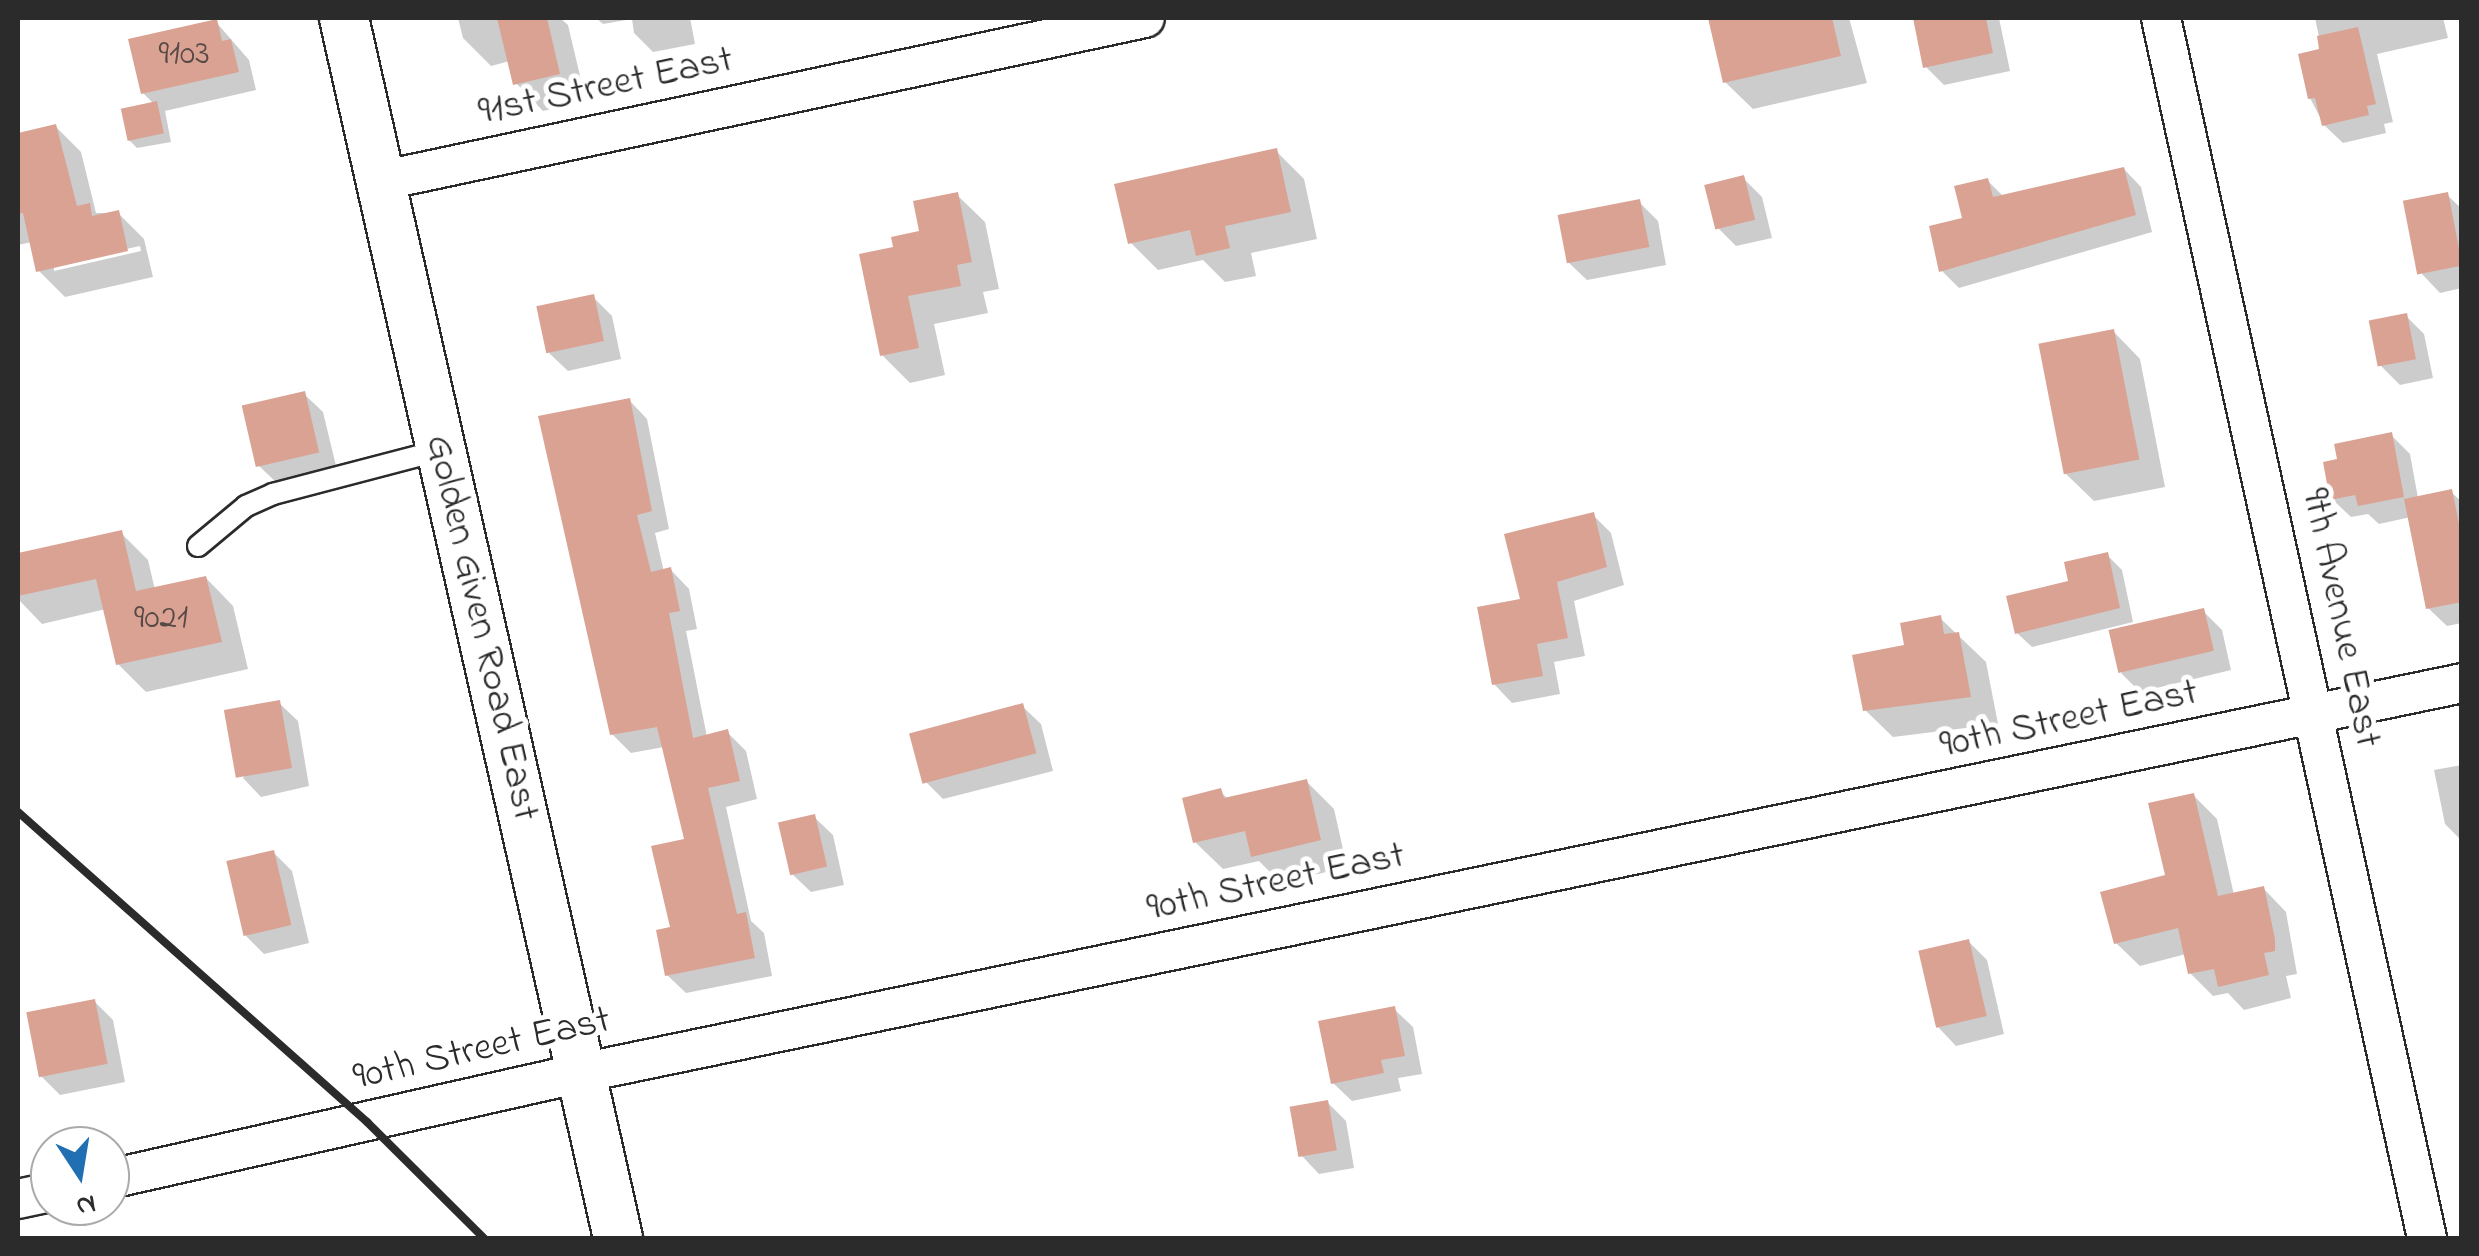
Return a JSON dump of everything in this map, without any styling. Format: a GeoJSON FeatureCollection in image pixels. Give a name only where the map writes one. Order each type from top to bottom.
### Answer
{"type":"FeatureCollection","features":[{"type":"Feature","properties":{"kind":"street","name":"Golden Given Road East"},"geometry":{"type":"LineString","coordinates":[[344,18],[618,1238]]}},
{"type":"Feature","properties":{"kind":"street","name":"91st Street East"},"geometry":{"type":"LineString","coordinates":[[380,181],[1145,18]]}},
{"type":"Feature","properties":{"kind":"street","name":"9th Avenue East"},"geometry":{"type":"LineString","coordinates":[[2161,18],[2427,1238]]}},
{"type":"Feature","properties":{"kind":"street","name":"90th Street East"},"geometry":{"type":"LineString","coordinates":[[130,1173],[581,1072],[2462,683]]}},
{"type":"Feature","properties":{"kind":"lane"},"geometry":{"type":"LineString","coordinates":[[198,546],[246,506],[273,494],[441,450]]}},
{"type":"Feature","properties":{"kind":"building"},"geometry":{"type":"Polygon","coordinates":[[[497,18],[547,18],[560,74],[513,85],[497,18]]]}},
{"type":"Feature","properties":{"kind":"building"},"geometry":{"type":"Polygon","coordinates":[[[1708,18],[1832,18],[1841,56],[1723,83],[1708,18]]]}},
{"type":"Feature","properties":{"kind":"building"},"geometry":{"type":"Polygon","coordinates":[[[1913,18],[1986,18],[1993,53],[1923,68],[1913,18]]]}},
{"type":"Feature","properties":{"kind":"building"},"geometry":{"type":"Polygon","coordinates":[[[217,19],[222,41],[231,39],[239,72],[141,94],[128,39],[217,19]]]}},
{"type":"Feature","properties":{"kind":"building"},"geometry":{"type":"Polygon","coordinates":[[[2358,27],[2376,104],[2367,106],[2369,115],[2322,126],[2315,98],[2308,99],[2298,54],[2319,49],[2317,36],[2358,27]]]}},
{"type":"Feature","properties":{"kind":"building"},"geometry":{"type":"Polygon","coordinates":[[[157,101],[164,133],[128,141],[121,109],[157,101]]]}},
{"type":"Feature","properties":{"kind":"building"},"geometry":{"type":"Polygon","coordinates":[[[56,124],[77,206],[90,203],[92,216],[119,210],[128,251],[36,272],[23,213],[18,214],[18,133],[56,124]]]}},
{"type":"Feature","properties":{"kind":"building"},"geometry":{"type":"Polygon","coordinates":[[[1277,148],[1291,212],[1225,226],[1230,248],[1196,256],[1190,230],[1128,244],[1114,184],[1277,148]]]}},
{"type":"Feature","properties":{"kind":"building"},"geometry":{"type":"Polygon","coordinates":[[[2124,167],[2136,215],[1939,272],[1929,226],[1962,218],[1954,186],[1988,178],[1993,197],[2124,167]]]}},
{"type":"Feature","properties":{"kind":"building"},"geometry":{"type":"Polygon","coordinates":[[[1744,175],[1755,220],[1715,230],[1704,185],[1744,175]]]}},
{"type":"Feature","properties":{"kind":"building"},"geometry":{"type":"Polygon","coordinates":[[[958,192],[972,262],[957,265],[961,286],[908,296],[919,348],[880,356],[859,254],[893,247],[891,237],[919,231],[913,201],[958,192]]]}},
{"type":"Feature","properties":{"kind":"building"},"geometry":{"type":"Polygon","coordinates":[[[2448,192],[2462,266],[2417,274],[2403,201],[2448,192]]]}},
{"type":"Feature","properties":{"kind":"building"},"geometry":{"type":"Polygon","coordinates":[[[1640,199],[1649,247],[1567,263],[1558,215],[1640,199]]]}},
{"type":"Feature","properties":{"kind":"building"},"geometry":{"type":"Polygon","coordinates":[[[594,294],[604,341],[546,353],[536,306],[594,294]]]}},
{"type":"Feature","properties":{"kind":"building"},"geometry":{"type":"Polygon","coordinates":[[[2407,313],[2416,359],[2378,367],[2369,320],[2407,313]]]}},
{"type":"Feature","properties":{"kind":"building"},"geometry":{"type":"Polygon","coordinates":[[[2114,329],[2139,460],[2064,474],[2038,344],[2114,329]]]}},
{"type":"Feature","properties":{"kind":"building"},"geometry":{"type":"Polygon","coordinates":[[[305,391],[319,452],[256,467],[242,406],[305,391]]]}},
{"type":"Feature","properties":{"kind":"building"},"geometry":{"type":"Polygon","coordinates":[[[630,398],[652,511],[637,515],[651,572],[671,567],[680,611],[669,613],[693,738],[728,729],[740,781],[708,788],[737,914],[746,912],[755,958],[665,976],[656,930],[670,927],[651,846],[684,839],[657,727],[610,735],[538,416],[630,398]]]}},
{"type":"Feature","properties":{"kind":"building"},"geometry":{"type":"Polygon","coordinates":[[[2392,432],[2404,497],[2358,506],[2355,495],[2330,500],[2323,462],[2337,459],[2334,444],[2392,432]]]}},
{"type":"Feature","properties":{"kind":"building"},"geometry":{"type":"Polygon","coordinates":[[[2452,489],[2462,539],[2462,602],[2426,609],[2404,499],[2452,489]]]}},
{"type":"Feature","properties":{"kind":"building"},"geometry":{"type":"Polygon","coordinates":[[[1594,512],[1607,567],[1557,582],[1568,638],[1537,644],[1543,676],[1492,685],[1477,607],[1520,599],[1504,534],[1594,512]]]}},
{"type":"Feature","properties":{"kind":"building"},"geometry":{"type":"Polygon","coordinates":[[[122,530],[136,591],[206,576],[222,642],[116,665],[96,579],[18,596],[18,553],[122,530]]]}},
{"type":"Feature","properties":{"kind":"building"},"geometry":{"type":"Polygon","coordinates":[[[2108,552],[2120,608],[2015,634],[2006,596],[2068,581],[2064,562],[2108,552]]]}},
{"type":"Feature","properties":{"kind":"building"},"geometry":{"type":"Polygon","coordinates":[[[2204,608],[2214,651],[2118,673],[2109,630],[2204,608]]]}},
{"type":"Feature","properties":{"kind":"building"},"geometry":{"type":"Polygon","coordinates":[[[1941,615],[1944,634],[1959,632],[1971,697],[1863,711],[1852,655],[1904,645],[1900,623],[1941,615]]]}},
{"type":"Feature","properties":{"kind":"building"},"geometry":{"type":"Polygon","coordinates":[[[280,700],[292,768],[236,778],[224,710],[280,700]]]}},
{"type":"Feature","properties":{"kind":"building"},"geometry":{"type":"Polygon","coordinates":[[[1023,703],[1036,753],[922,784],[909,734],[1023,703]]]}},
{"type":"Feature","properties":{"kind":"building"},"geometry":{"type":"Polygon","coordinates":[[[1307,779],[1321,840],[1251,857],[1245,831],[1193,843],[1182,798],[1221,788],[1224,798],[1307,779]]]}},
{"type":"Feature","properties":{"kind":"building"},"geometry":{"type":"Polygon","coordinates":[[[2194,793],[2218,896],[2264,886],[2275,939],[2275,951],[2264,953],[2269,975],[2218,987],[2214,969],[2188,974],[2178,928],[2114,944],[2100,892],[2165,875],[2148,803],[2194,793]]]}},
{"type":"Feature","properties":{"kind":"building"},"geometry":{"type":"Polygon","coordinates":[[[815,814],[827,867],[790,875],[778,823],[815,814]]]}},
{"type":"Feature","properties":{"kind":"building"},"geometry":{"type":"Polygon","coordinates":[[[274,850],[291,925],[244,936],[226,861],[274,850]]]}},
{"type":"Feature","properties":{"kind":"building"},"geometry":{"type":"Polygon","coordinates":[[[1969,939],[1987,1016],[1936,1028],[1918,951],[1969,939]]]}},
{"type":"Feature","properties":{"kind":"building"},"geometry":{"type":"Polygon","coordinates":[[[95,999],[108,1064],[39,1077],[26,1012],[95,999]]]}},
{"type":"Feature","properties":{"kind":"building"},"geometry":{"type":"Polygon","coordinates":[[[1395,1006],[1405,1056],[1381,1060],[1384,1073],[1331,1084],[1318,1021],[1395,1006]]]}},
{"type":"Feature","properties":{"kind":"building"},"geometry":{"type":"Polygon","coordinates":[[[1328,1100],[1337,1150],[1298,1157],[1290,1107],[1328,1100]]]}},
{"type":"Feature","properties":{"kind":"railway"},"geometry":{"type":"LineString","coordinates":[[18,812],[367,1122],[484,1238]]}}]}
